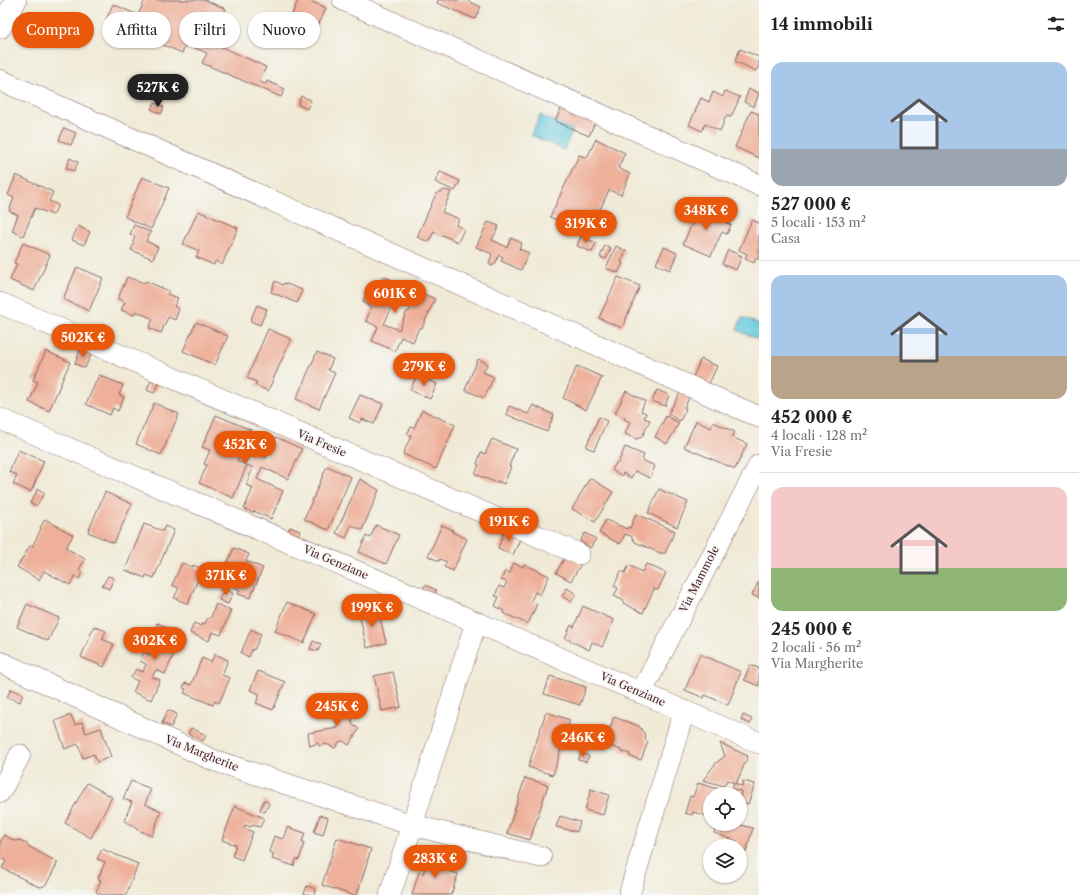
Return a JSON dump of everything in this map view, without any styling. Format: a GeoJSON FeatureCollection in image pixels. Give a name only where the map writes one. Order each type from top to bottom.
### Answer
{"type":"FeatureCollection","features":[{"type":"Feature","properties":{"kind":"street"},"geometry":{"type":"LineString","coordinates":[[1,23],[16,0]]}},
{"type":"Feature","properties":{"kind":"street"},"geometry":{"type":"LineString","coordinates":[[342,0],[759,184]]}},
{"type":"Feature","properties":{"kind":"street"},"geometry":{"type":"LineString","coordinates":[[0,80],[759,418]]}},
{"type":"Feature","properties":{"kind":"street","name":"Via Fresie"},"geometry":{"type":"LineString","coordinates":[[0,303],[579,554]]}},
{"type":"Feature","properties":{"kind":"street","name":"Via Genziane"},"geometry":{"type":"LineString","coordinates":[[0,419],[759,744]]}},
{"type":"Feature","properties":{"kind":"street","name":"Via Mammole"},"geometry":{"type":"LineString","coordinates":[[641,693],[759,465]]}},
{"type":"Feature","properties":{"kind":"street"},"geometry":{"type":"LineString","coordinates":[[390,895],[476,622]]}},
{"type":"Feature","properties":{"kind":"street","name":"Via Margherite"},"geometry":{"type":"LineString","coordinates":[[0,662],[213,760],[412,825],[541,857]]}},
{"type":"Feature","properties":{"kind":"street"},"geometry":{"type":"LineString","coordinates":[[629,895],[684,711]]}},
{"type":"Feature","properties":{"kind":"street"},"geometry":{"type":"LineString","coordinates":[[0,792],[20,755]]}},
{"type":"Feature","properties":{"kind":"water"},"geometry":{"type":"Polygon","coordinates":[[[540,115],[573,130],[564,150],[531,135],[540,115]]]}},
{"type":"Feature","properties":{"kind":"water"},"geometry":{"type":"Polygon","coordinates":[[[742,317],[759,324],[759,340],[737,330],[742,317]]]}},
{"type":"Feature","properties":{"kind":"building"},"geometry":{"type":"Polygon","coordinates":[[[145,0],[205,0],[226,9],[225,12],[179,12],[179,48],[184,48],[182,53],[170,48],[171,12],[139,12],[145,0]]]}},
{"type":"Feature","properties":{"kind":"building"},"geometry":{"type":"Polygon","coordinates":[[[298,0],[308,0],[326,8],[320,21],[320,12],[293,12],[298,0]]]}},
{"type":"Feature","properties":{"kind":"building"},"geometry":{"type":"Polygon","coordinates":[[[438,0],[466,0],[481,7],[475,19],[437,3],[438,0]]]}},
{"type":"Feature","properties":{"kind":"building"},"geometry":{"type":"Polygon","coordinates":[[[113,4],[131,12],[110,12],[113,4]]]}},
{"type":"Feature","properties":{"kind":"building"},"geometry":{"type":"Polygon","coordinates":[[[195,48],[224,48],[266,67],[259,82],[266,84],[267,81],[285,89],[281,97],[202,63],[207,53],[195,48]]]}},
{"type":"Feature","properties":{"kind":"building"},"geometry":{"type":"Polygon","coordinates":[[[740,49],[759,57],[759,66],[756,71],[735,61],[740,49]]]}},
{"type":"Feature","properties":{"kind":"building"},"geometry":{"type":"Polygon","coordinates":[[[749,89],[759,93],[754,107],[744,102],[749,89]]]}},
{"type":"Feature","properties":{"kind":"building"},"geometry":{"type":"Polygon","coordinates":[[[725,91],[740,97],[731,117],[726,116],[720,131],[705,124],[702,131],[689,125],[701,98],[709,102],[713,92],[723,97],[725,91]]]}},
{"type":"Feature","properties":{"kind":"building"},"geometry":{"type":"Polygon","coordinates":[[[301,96],[311,100],[307,109],[298,105],[301,96]]]}},
{"type":"Feature","properties":{"kind":"building"},"geometry":{"type":"Polygon","coordinates":[[[154,103],[164,107],[161,114],[151,109],[154,103]]]}},
{"type":"Feature","properties":{"kind":"building"},"geometry":{"type":"Polygon","coordinates":[[[562,107],[595,122],[589,136],[555,121],[562,107]]]}},
{"type":"Feature","properties":{"kind":"building"},"geometry":{"type":"Polygon","coordinates":[[[751,111],[759,114],[759,158],[735,147],[751,111]]]}},
{"type":"Feature","properties":{"kind":"building"},"geometry":{"type":"Polygon","coordinates":[[[64,128],[76,133],[71,145],[59,140],[64,128]]]}},
{"type":"Feature","properties":{"kind":"building"},"geometry":{"type":"Polygon","coordinates":[[[596,139],[625,153],[618,168],[630,174],[621,195],[609,190],[589,234],[550,217],[579,155],[587,158],[596,139]]]}},
{"type":"Feature","properties":{"kind":"building"},"geometry":{"type":"Polygon","coordinates":[[[70,158],[78,162],[74,171],[66,168],[70,158]]]}},
{"type":"Feature","properties":{"kind":"building"},"geometry":{"type":"Polygon","coordinates":[[[440,172],[460,181],[455,191],[435,182],[440,172]]]}},
{"type":"Feature","properties":{"kind":"building"},"geometry":{"type":"Polygon","coordinates":[[[16,175],[53,192],[49,201],[58,205],[53,215],[35,208],[23,236],[12,231],[18,215],[9,211],[14,198],[8,195],[16,175]]]}},
{"type":"Feature","properties":{"kind":"building"},"geometry":{"type":"Polygon","coordinates":[[[142,177],[169,188],[151,229],[125,217],[142,177]]]}},
{"type":"Feature","properties":{"kind":"building"},"geometry":{"type":"Polygon","coordinates":[[[445,190],[451,192],[442,212],[459,219],[456,225],[464,229],[458,242],[435,233],[435,231],[429,242],[417,237],[436,194],[445,190]]]}},
{"type":"Feature","properties":{"kind":"building"},"geometry":{"type":"Polygon","coordinates":[[[700,206],[728,218],[726,223],[731,225],[727,234],[722,232],[711,256],[683,244],[700,206]]]}},
{"type":"Feature","properties":{"kind":"building"},"geometry":{"type":"Polygon","coordinates":[[[198,211],[238,228],[222,265],[215,261],[214,265],[196,257],[199,251],[183,244],[198,211]]]}},
{"type":"Feature","properties":{"kind":"building"},"geometry":{"type":"Polygon","coordinates":[[[752,220],[759,223],[759,259],[756,258],[754,263],[745,259],[747,254],[739,250],[752,220]]]}},
{"type":"Feature","properties":{"kind":"building"},"geometry":{"type":"Polygon","coordinates":[[[488,222],[499,226],[492,240],[507,247],[511,238],[522,243],[519,249],[529,253],[521,270],[501,261],[503,257],[499,255],[495,264],[491,266],[489,263],[492,254],[476,247],[488,222]]]}},
{"type":"Feature","properties":{"kind":"building"},"geometry":{"type":"Polygon","coordinates":[[[134,225],[151,232],[146,241],[158,247],[153,259],[131,250],[135,236],[130,234],[134,225]]]}},
{"type":"Feature","properties":{"kind":"building"},"geometry":{"type":"Polygon","coordinates":[[[78,226],[90,232],[84,245],[72,240],[78,226]]]}},
{"type":"Feature","properties":{"kind":"building"},"geometry":{"type":"Polygon","coordinates":[[[581,236],[596,243],[592,252],[577,246],[581,236]]]}},
{"type":"Feature","properties":{"kind":"building"},"geometry":{"type":"Polygon","coordinates":[[[23,243],[50,255],[34,291],[10,280],[17,264],[14,263],[23,243]]]}},
{"type":"Feature","properties":{"kind":"building"},"geometry":{"type":"Polygon","coordinates":[[[605,245],[611,248],[606,259],[600,257],[605,245]]]}},
{"type":"Feature","properties":{"kind":"building"},"geometry":{"type":"Polygon","coordinates":[[[616,246],[626,251],[621,262],[623,263],[618,273],[606,268],[616,246]]]}},
{"type":"Feature","properties":{"kind":"building"},"geometry":{"type":"Polygon","coordinates":[[[664,247],[677,253],[670,270],[656,264],[664,247]]]}},
{"type":"Feature","properties":{"kind":"building"},"geometry":{"type":"Polygon","coordinates":[[[728,250],[742,256],[736,270],[722,264],[728,250]]]}},
{"type":"Feature","properties":{"kind":"building"},"geometry":{"type":"Polygon","coordinates":[[[77,267],[103,278],[89,311],[63,299],[77,267]]]}},
{"type":"Feature","properties":{"kind":"building"},"geometry":{"type":"Polygon","coordinates":[[[383,276],[400,284],[390,304],[393,305],[384,324],[399,330],[407,311],[409,312],[417,291],[435,299],[422,328],[419,328],[413,342],[401,337],[395,351],[372,341],[378,327],[366,321],[371,308],[363,302],[369,289],[376,292],[383,276]]]}},
{"type":"Feature","properties":{"kind":"building"},"geometry":{"type":"Polygon","coordinates":[[[127,277],[144,283],[146,281],[169,291],[167,294],[178,298],[174,306],[179,309],[175,320],[168,317],[161,333],[149,328],[153,319],[136,311],[134,315],[121,310],[125,302],[118,299],[127,277]]]}},
{"type":"Feature","properties":{"kind":"building"},"geometry":{"type":"Polygon","coordinates":[[[618,277],[640,286],[622,328],[599,318],[618,277]]]}},
{"type":"Feature","properties":{"kind":"building"},"geometry":{"type":"Polygon","coordinates":[[[275,281],[283,285],[284,283],[302,290],[297,303],[271,292],[275,281]]]}},
{"type":"Feature","properties":{"kind":"building"},"geometry":{"type":"Polygon","coordinates":[[[257,305],[267,309],[260,325],[250,321],[257,305]]]}},
{"type":"Feature","properties":{"kind":"building"},"geometry":{"type":"Polygon","coordinates":[[[196,322],[228,336],[215,365],[183,351],[196,322]]]}},
{"type":"Feature","properties":{"kind":"building"},"geometry":{"type":"Polygon","coordinates":[[[268,329],[291,339],[268,391],[255,385],[257,382],[247,378],[268,329]]]}},
{"type":"Feature","properties":{"kind":"building"},"geometry":{"type":"Polygon","coordinates":[[[81,347],[92,352],[85,368],[75,364],[81,347]]]}},
{"type":"Feature","properties":{"kind":"building"},"geometry":{"type":"Polygon","coordinates":[[[46,351],[70,362],[49,411],[29,402],[38,382],[33,380],[46,351]]]}},
{"type":"Feature","properties":{"kind":"building"},"geometry":{"type":"Polygon","coordinates":[[[317,352],[333,359],[328,370],[335,373],[319,409],[296,399],[317,352]]]}},
{"type":"Feature","properties":{"kind":"building"},"geometry":{"type":"Polygon","coordinates":[[[478,359],[488,364],[483,372],[494,377],[484,398],[465,390],[478,359]]]}},
{"type":"Feature","properties":{"kind":"building"},"geometry":{"type":"Polygon","coordinates":[[[701,359],[717,366],[708,386],[692,379],[701,359]]]}},
{"type":"Feature","properties":{"kind":"building"},"geometry":{"type":"Polygon","coordinates":[[[577,366],[602,377],[586,410],[563,398],[577,366]]]}},
{"type":"Feature","properties":{"kind":"building"},"geometry":{"type":"Polygon","coordinates":[[[99,375],[123,385],[119,395],[124,397],[118,411],[113,408],[110,415],[86,404],[99,375]]]}},
{"type":"Feature","properties":{"kind":"building"},"geometry":{"type":"Polygon","coordinates":[[[417,375],[437,384],[430,399],[410,390],[417,375]]]}},
{"type":"Feature","properties":{"kind":"building"},"geometry":{"type":"Polygon","coordinates":[[[151,380],[159,384],[154,393],[147,390],[151,380]]]}},
{"type":"Feature","properties":{"kind":"building"},"geometry":{"type":"Polygon","coordinates":[[[657,390],[669,395],[665,406],[652,401],[657,390]]]}},
{"type":"Feature","properties":{"kind":"building"},"geometry":{"type":"Polygon","coordinates":[[[626,391],[645,401],[641,411],[646,413],[644,418],[650,420],[642,437],[636,439],[625,434],[630,422],[624,419],[625,417],[615,413],[626,391]]]}},
{"type":"Feature","properties":{"kind":"building"},"geometry":{"type":"Polygon","coordinates":[[[681,391],[690,396],[680,421],[668,414],[681,391]]]}},
{"type":"Feature","properties":{"kind":"building"},"geometry":{"type":"Polygon","coordinates":[[[360,395],[383,404],[374,424],[362,419],[360,423],[349,418],[360,395]]]}},
{"type":"Feature","properties":{"kind":"building"},"geometry":{"type":"Polygon","coordinates":[[[154,403],[179,414],[161,455],[136,444],[154,403]]]}},
{"type":"Feature","properties":{"kind":"building"},"geometry":{"type":"Polygon","coordinates":[[[533,405],[554,415],[547,432],[506,414],[509,406],[528,414],[533,405]]]}},
{"type":"Feature","properties":{"kind":"building"},"geometry":{"type":"Polygon","coordinates":[[[422,410],[455,425],[436,469],[403,454],[411,436],[407,434],[411,427],[414,428],[422,410]]]}},
{"type":"Feature","properties":{"kind":"building"},"geometry":{"type":"Polygon","coordinates":[[[216,415],[251,430],[237,461],[245,464],[251,451],[266,458],[276,437],[302,449],[288,479],[262,467],[257,479],[283,491],[271,519],[254,511],[253,513],[244,509],[253,488],[246,485],[253,468],[247,465],[233,498],[199,483],[207,465],[204,464],[210,450],[202,447],[216,415]]]}},
{"type":"Feature","properties":{"kind":"building"},"geometry":{"type":"Polygon","coordinates":[[[666,416],[679,423],[667,444],[655,437],[666,416]]]}},
{"type":"Feature","properties":{"kind":"building"},"geometry":{"type":"Polygon","coordinates":[[[599,417],[607,421],[594,450],[586,447],[599,417]]]}},
{"type":"Feature","properties":{"kind":"building"},"geometry":{"type":"Polygon","coordinates":[[[696,421],[711,428],[713,422],[735,432],[732,437],[747,444],[735,469],[684,447],[696,421]]]}},
{"type":"Feature","properties":{"kind":"building"},"geometry":{"type":"Polygon","coordinates":[[[492,439],[516,449],[504,484],[497,481],[497,483],[475,474],[479,465],[477,464],[481,452],[485,454],[492,439]]]}},
{"type":"Feature","properties":{"kind":"building"},"geometry":{"type":"Polygon","coordinates":[[[625,447],[644,455],[642,460],[655,466],[650,478],[635,471],[631,478],[623,473],[622,476],[612,470],[616,463],[618,463],[625,447]]]}},
{"type":"Feature","properties":{"kind":"building"},"geometry":{"type":"Polygon","coordinates":[[[18,450],[44,461],[31,492],[13,484],[17,475],[9,472],[18,450]]]}},
{"type":"Feature","properties":{"kind":"building"},"geometry":{"type":"Polygon","coordinates":[[[327,466],[351,477],[328,530],[304,519],[327,466]]]}},
{"type":"Feature","properties":{"kind":"building"},"geometry":{"type":"Polygon","coordinates":[[[590,478],[613,492],[595,522],[572,509],[590,478]]]}},
{"type":"Feature","properties":{"kind":"building"},"geometry":{"type":"Polygon","coordinates":[[[360,479],[379,490],[362,530],[351,525],[346,538],[336,533],[360,479]]]}},
{"type":"Feature","properties":{"kind":"building"},"geometry":{"type":"Polygon","coordinates":[[[38,489],[45,493],[36,506],[30,503],[38,489]]]}},
{"type":"Feature","properties":{"kind":"building"},"geometry":{"type":"Polygon","coordinates":[[[659,489],[688,502],[677,527],[648,513],[659,489]]]}},
{"type":"Feature","properties":{"kind":"building"},"geometry":{"type":"Polygon","coordinates":[[[105,492],[132,504],[114,543],[88,532],[105,492]]]}},
{"type":"Feature","properties":{"kind":"building"},"geometry":{"type":"Polygon","coordinates":[[[636,514],[675,531],[665,553],[660,553],[635,542],[631,536],[625,534],[620,544],[599,533],[606,520],[627,529],[628,527],[630,528],[636,514]]]}},
{"type":"Feature","properties":{"kind":"building"},"geometry":{"type":"Polygon","coordinates":[[[45,519],[73,535],[66,548],[85,559],[79,570],[83,572],[79,579],[75,576],[70,585],[44,571],[39,580],[17,567],[30,546],[32,547],[45,519]]]}},
{"type":"Feature","properties":{"kind":"building"},"geometry":{"type":"Polygon","coordinates":[[[144,524],[163,531],[165,526],[174,530],[154,578],[146,575],[145,578],[125,570],[144,524]]]}},
{"type":"Feature","properties":{"kind":"building"},"geometry":{"type":"Polygon","coordinates":[[[376,525],[399,535],[386,564],[359,552],[366,536],[370,538],[376,525]]]}},
{"type":"Feature","properties":{"kind":"building"},"geometry":{"type":"Polygon","coordinates":[[[442,525],[453,530],[452,532],[467,539],[453,571],[444,567],[447,562],[440,559],[439,561],[428,556],[442,525]]]}},
{"type":"Feature","properties":{"kind":"building"},"geometry":{"type":"Polygon","coordinates":[[[290,527],[300,531],[297,539],[287,535],[290,527]]]}},
{"type":"Feature","properties":{"kind":"building"},"geometry":{"type":"Polygon","coordinates":[[[505,530],[521,537],[513,555],[498,548],[505,530]]]}},
{"type":"Feature","properties":{"kind":"building"},"geometry":{"type":"Polygon","coordinates":[[[585,533],[596,539],[590,548],[580,541],[585,533]]]}},
{"type":"Feature","properties":{"kind":"building"},"geometry":{"type":"Polygon","coordinates":[[[234,548],[249,554],[246,561],[263,568],[250,598],[238,594],[240,590],[227,584],[228,582],[220,579],[234,548]]]}},
{"type":"Feature","properties":{"kind":"building"},"geometry":{"type":"Polygon","coordinates":[[[566,555],[581,564],[571,581],[556,573],[566,555]]]}},
{"type":"Feature","properties":{"kind":"building"},"geometry":{"type":"Polygon","coordinates":[[[182,563],[193,567],[193,565],[202,569],[188,604],[174,598],[179,588],[172,585],[182,563]]]}},
{"type":"Feature","properties":{"kind":"building"},"geometry":{"type":"Polygon","coordinates":[[[514,563],[523,567],[524,564],[549,576],[540,595],[535,592],[531,601],[537,604],[528,624],[503,613],[504,611],[495,606],[499,597],[495,596],[499,586],[504,588],[507,582],[501,580],[505,571],[510,573],[514,563]]]}},
{"type":"Feature","properties":{"kind":"building"},"geometry":{"type":"Polygon","coordinates":[[[646,564],[666,573],[658,590],[654,589],[643,613],[623,603],[624,601],[614,596],[618,588],[614,586],[621,571],[625,573],[629,565],[642,572],[646,564]]]}},
{"type":"Feature","properties":{"kind":"building"},"geometry":{"type":"Polygon","coordinates":[[[108,576],[114,578],[109,589],[102,586],[108,576]]]}},
{"type":"Feature","properties":{"kind":"building"},"geometry":{"type":"Polygon","coordinates":[[[759,581],[759,598],[752,595],[759,581]]]}},
{"type":"Feature","properties":{"kind":"building"},"geometry":{"type":"Polygon","coordinates":[[[425,585],[436,590],[434,595],[423,590],[425,585]]]}},
{"type":"Feature","properties":{"kind":"building"},"geometry":{"type":"Polygon","coordinates":[[[567,588],[576,594],[571,602],[562,596],[567,588]]]}},
{"type":"Feature","properties":{"kind":"building"},"geometry":{"type":"Polygon","coordinates":[[[224,589],[233,593],[228,604],[219,600],[224,589]]]}},
{"type":"Feature","properties":{"kind":"building"},"geometry":{"type":"Polygon","coordinates":[[[287,602],[316,614],[304,643],[275,631],[287,602]]]}},
{"type":"Feature","properties":{"kind":"building"},"geometry":{"type":"Polygon","coordinates":[[[27,604],[59,618],[48,641],[17,627],[27,604]]]}},
{"type":"Feature","properties":{"kind":"building"},"geometry":{"type":"Polygon","coordinates":[[[216,604],[231,610],[221,635],[212,632],[209,641],[190,633],[194,623],[201,626],[202,623],[205,624],[207,619],[211,617],[216,604]]]}},
{"type":"Feature","properties":{"kind":"building"},"geometry":{"type":"Polygon","coordinates":[[[583,606],[614,620],[602,647],[592,642],[589,650],[565,638],[571,625],[574,627],[583,606]]]}},
{"type":"Feature","properties":{"kind":"building"},"geometry":{"type":"Polygon","coordinates":[[[378,608],[386,643],[367,648],[359,613],[378,608]]]}},
{"type":"Feature","properties":{"kind":"building"},"geometry":{"type":"Polygon","coordinates":[[[157,623],[175,631],[174,632],[180,635],[176,644],[170,642],[166,650],[174,654],[165,674],[156,670],[152,677],[160,680],[151,700],[133,692],[138,681],[131,678],[136,669],[143,672],[146,664],[140,661],[144,652],[151,655],[154,647],[146,643],[150,635],[152,636],[157,623]]]}},
{"type":"Feature","properties":{"kind":"building"},"geometry":{"type":"Polygon","coordinates":[[[94,626],[106,631],[102,639],[114,644],[104,667],[81,657],[94,626]]]}},
{"type":"Feature","properties":{"kind":"building"},"geometry":{"type":"Polygon","coordinates":[[[251,629],[261,634],[249,657],[241,653],[251,629]]]}},
{"type":"Feature","properties":{"kind":"building"},"geometry":{"type":"Polygon","coordinates":[[[313,641],[321,644],[318,651],[310,649],[313,641]]]}},
{"type":"Feature","properties":{"kind":"building"},"geometry":{"type":"Polygon","coordinates":[[[215,654],[228,660],[222,675],[230,678],[219,703],[215,701],[213,705],[184,693],[186,689],[183,688],[185,683],[191,685],[202,658],[211,662],[215,654]]]}},
{"type":"Feature","properties":{"kind":"building"},"geometry":{"type":"Polygon","coordinates":[[[700,654],[741,672],[728,705],[705,695],[704,698],[685,690],[700,654]]]}},
{"type":"Feature","properties":{"kind":"building"},"geometry":{"type":"Polygon","coordinates":[[[750,665],[759,668],[759,686],[744,680],[750,665]]]}},
{"type":"Feature","properties":{"kind":"building"},"geometry":{"type":"Polygon","coordinates":[[[258,671],[285,682],[273,710],[256,703],[260,694],[250,690],[258,671]]]}},
{"type":"Feature","properties":{"kind":"building"},"geometry":{"type":"Polygon","coordinates":[[[393,672],[401,707],[382,711],[374,676],[393,672]]]}},
{"type":"Feature","properties":{"kind":"building"},"geometry":{"type":"Polygon","coordinates":[[[550,676],[586,687],[580,705],[544,694],[550,676]]]}},
{"type":"Feature","properties":{"kind":"building"},"geometry":{"type":"Polygon","coordinates":[[[11,689],[23,694],[20,702],[7,697],[11,689]]]}},
{"type":"Feature","properties":{"kind":"building"},"geometry":{"type":"Polygon","coordinates":[[[342,694],[344,703],[348,702],[353,725],[359,729],[349,745],[343,741],[339,742],[335,748],[326,744],[319,746],[318,743],[310,746],[308,733],[338,728],[332,696],[342,694]]]}},
{"type":"Feature","properties":{"kind":"building"},"geometry":{"type":"Polygon","coordinates":[[[168,710],[177,714],[171,727],[162,723],[168,710]]]}},
{"type":"Feature","properties":{"kind":"building"},"geometry":{"type":"Polygon","coordinates":[[[546,712],[570,720],[553,775],[528,767],[546,712]]]}},
{"type":"Feature","properties":{"kind":"building"},"geometry":{"type":"Polygon","coordinates":[[[71,715],[75,725],[82,722],[86,733],[101,728],[111,757],[97,762],[94,754],[83,758],[78,744],[65,749],[55,721],[71,715]]]}},
{"type":"Feature","properties":{"kind":"building"},"geometry":{"type":"Polygon","coordinates":[[[743,715],[752,719],[750,724],[741,720],[743,715]]]}},
{"type":"Feature","properties":{"kind":"building"},"geometry":{"type":"Polygon","coordinates":[[[614,717],[639,726],[644,733],[646,741],[648,742],[641,760],[629,756],[630,754],[605,744],[608,735],[604,734],[607,727],[610,728],[614,717]]]}},
{"type":"Feature","properties":{"kind":"building"},"geometry":{"type":"Polygon","coordinates":[[[191,728],[206,735],[203,741],[188,734],[191,728]]]}},
{"type":"Feature","properties":{"kind":"building"},"geometry":{"type":"Polygon","coordinates":[[[720,743],[748,756],[736,784],[727,780],[724,786],[703,780],[716,763],[725,756],[720,743]]]}},
{"type":"Feature","properties":{"kind":"building"},"geometry":{"type":"Polygon","coordinates":[[[581,753],[589,756],[586,762],[578,760],[581,753]]]}},
{"type":"Feature","properties":{"kind":"building"},"geometry":{"type":"Polygon","coordinates":[[[525,778],[548,785],[530,840],[507,833],[525,778]]]}},
{"type":"Feature","properties":{"kind":"building"},"geometry":{"type":"Polygon","coordinates":[[[131,781],[151,789],[145,804],[161,811],[152,836],[136,829],[136,827],[124,821],[132,802],[123,799],[131,781]]]}},
{"type":"Feature","properties":{"kind":"building"},"geometry":{"type":"Polygon","coordinates":[[[743,781],[755,784],[748,804],[747,787],[733,787],[734,783],[742,786],[743,781]]]}},
{"type":"Feature","properties":{"kind":"building"},"geometry":{"type":"Polygon","coordinates":[[[87,783],[112,797],[91,838],[65,823],[87,783]]]}},
{"type":"Feature","properties":{"kind":"building"},"geometry":{"type":"Polygon","coordinates":[[[698,783],[711,787],[703,787],[703,815],[693,812],[692,815],[685,813],[690,796],[693,797],[698,783]]]}},
{"type":"Feature","properties":{"kind":"building"},"geometry":{"type":"Polygon","coordinates":[[[591,789],[609,795],[603,815],[585,810],[591,789]]]}},
{"type":"Feature","properties":{"kind":"building"},"geometry":{"type":"Polygon","coordinates":[[[264,800],[269,803],[265,812],[260,810],[264,800]]]}},
{"type":"Feature","properties":{"kind":"building"},"geometry":{"type":"Polygon","coordinates":[[[235,806],[264,818],[260,827],[245,825],[244,828],[253,832],[242,860],[232,856],[236,845],[222,840],[235,806]]]}},
{"type":"Feature","properties":{"kind":"building"},"geometry":{"type":"Polygon","coordinates":[[[320,815],[328,818],[323,835],[314,832],[320,815]]]}},
{"type":"Feature","properties":{"kind":"building"},"geometry":{"type":"Polygon","coordinates":[[[560,816],[580,822],[577,832],[556,827],[560,816]]]}},
{"type":"Feature","properties":{"kind":"building"},"geometry":{"type":"Polygon","coordinates":[[[287,827],[305,833],[299,860],[296,859],[294,866],[272,859],[274,854],[269,852],[274,836],[283,839],[287,827]]]}},
{"type":"Feature","properties":{"kind":"building"},"geometry":{"type":"Polygon","coordinates":[[[747,827],[753,828],[747,849],[747,839],[731,839],[714,833],[715,831],[747,831],[747,827]]]}},
{"type":"Feature","properties":{"kind":"building"},"geometry":{"type":"Polygon","coordinates":[[[4,835],[15,841],[20,840],[26,843],[28,846],[57,862],[47,883],[44,886],[37,886],[2,868],[6,861],[0,858],[0,843],[4,835]]]}},
{"type":"Feature","properties":{"kind":"building"},"geometry":{"type":"Polygon","coordinates":[[[337,838],[371,849],[357,895],[352,895],[322,885],[337,838]]]}},
{"type":"Feature","properties":{"kind":"building"},"geometry":{"type":"Polygon","coordinates":[[[102,849],[138,864],[126,895],[102,895],[96,892],[101,880],[98,879],[105,862],[97,859],[102,849]]]}},
{"type":"Feature","properties":{"kind":"building"},"geometry":{"type":"Polygon","coordinates":[[[429,855],[449,861],[446,870],[458,874],[451,895],[412,895],[419,872],[423,874],[429,855]]]}},
{"type":"Feature","properties":{"kind":"building"},"geometry":{"type":"Polygon","coordinates":[[[307,886],[316,889],[315,895],[304,894],[307,886]]]}}]}
